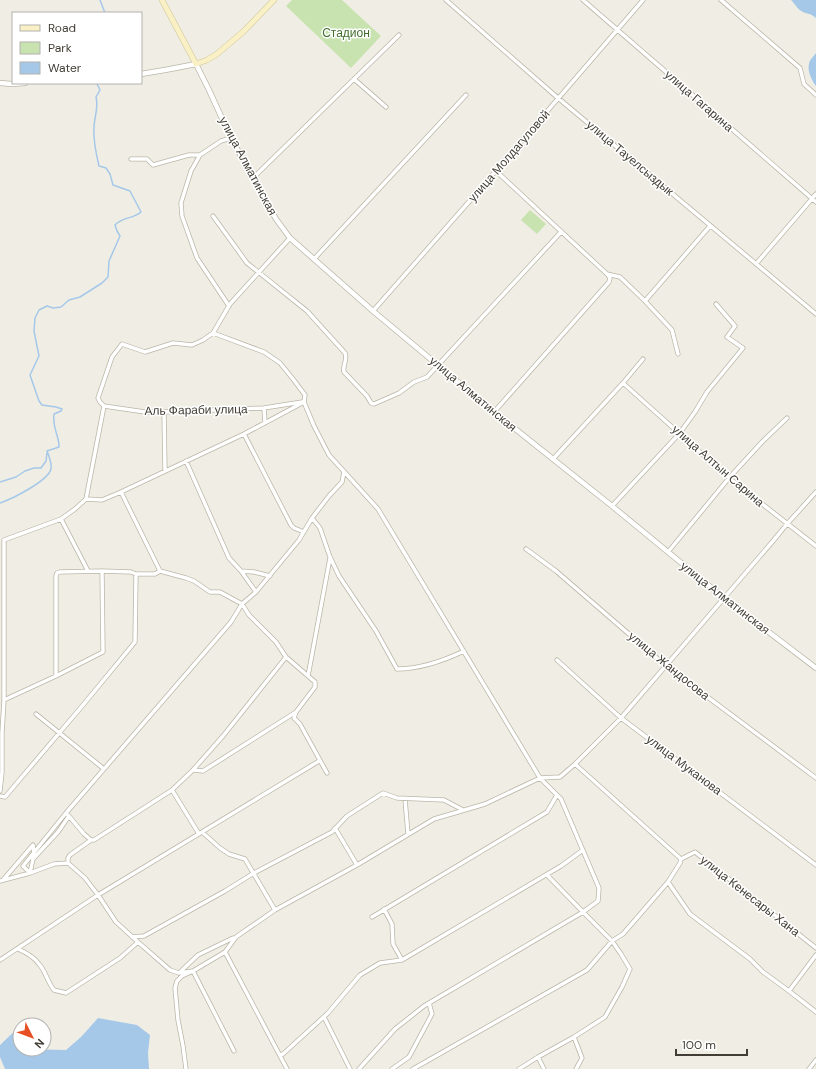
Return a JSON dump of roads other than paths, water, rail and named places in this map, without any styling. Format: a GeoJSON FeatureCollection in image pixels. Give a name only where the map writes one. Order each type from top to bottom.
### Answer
{"type":"FeatureCollection","features":[{"type":"Feature","properties":{"kind":"main road"},"geometry":{"type":"LineString","coordinates":[[162,0],[196,64],[217,54],[274,0]]}},
{"type":"Feature","properties":{"kind":"street","name":"улица Тауелсыздык"},"geometry":{"type":"LineString","coordinates":[[446,0],[558,98],[816,314]]}},
{"type":"Feature","properties":{"kind":"street","name":"улица Гагарина"},"geometry":{"type":"LineString","coordinates":[[583,0],[816,202]]}},
{"type":"Feature","properties":{"kind":"street","name":"улица Молдагуловой"},"geometry":{"type":"LineString","coordinates":[[373,311],[643,0]]}},
{"type":"Feature","properties":{"kind":"street"},"geometry":{"type":"LineString","coordinates":[[721,0],[800,68],[804,84],[816,95]]}},
{"type":"Feature","properties":{"kind":"street"},"geometry":{"type":"LineString","coordinates":[[253,178],[399,35]]}},
{"type":"Feature","properties":{"kind":"street"},"geometry":{"type":"LineString","coordinates":[[142,74],[196,64]]}},
{"type":"Feature","properties":{"kind":"street","name":"улица Алматинская"},"geometry":{"type":"LineString","coordinates":[[196,64],[231,138],[276,219],[290,238],[373,311],[494,412],[724,598],[816,668]]}},
{"type":"Feature","properties":{"kind":"street"},"geometry":{"type":"LineString","coordinates":[[354,79],[386,107]]}},
{"type":"Feature","properties":{"kind":"street"},"geometry":{"type":"LineString","coordinates":[[0,83],[12,84]]}},
{"type":"Feature","properties":{"kind":"street"},"geometry":{"type":"LineString","coordinates":[[314,259],[466,96]]}},
{"type":"Feature","properties":{"kind":"street"},"geometry":{"type":"LineString","coordinates":[[131,159],[147,159],[153,165],[188,155],[200,154],[221,141],[231,138]]}},
{"type":"Feature","properties":{"kind":"street"},"geometry":{"type":"LineString","coordinates":[[200,154],[191,171],[181,203],[182,216],[197,258],[229,306]]}},
{"type":"Feature","properties":{"kind":"street"},"geometry":{"type":"LineString","coordinates":[[494,412],[609,282],[610,278],[496,171]]}},
{"type":"Feature","properties":{"kind":"street"},"geometry":{"type":"LineString","coordinates":[[756,264],[816,194]]}},
{"type":"Feature","properties":{"kind":"street"},"geometry":{"type":"LineString","coordinates":[[213,216],[247,263],[307,311],[345,353],[346,357],[343,370],[344,372],[367,396],[371,403],[377,403],[399,393],[414,382],[427,377],[561,232]]}},
{"type":"Feature","properties":{"kind":"street"},"geometry":{"type":"LineString","coordinates":[[645,301],[710,226]]}},
{"type":"Feature","properties":{"kind":"street"},"geometry":{"type":"LineString","coordinates":[[0,791],[4,700],[4,540],[61,519],[86,499],[104,406],[98,398],[112,357],[122,344],[145,352],[173,343],[192,345],[203,340],[213,333],[229,306],[290,238]]}},
{"type":"Feature","properties":{"kind":"street"},"geometry":{"type":"LineString","coordinates":[[607,274],[620,277],[672,330],[678,354]]}},
{"type":"Feature","properties":{"kind":"street"},"geometry":{"type":"LineString","coordinates":[[612,506],[680,434],[707,392],[743,348],[727,337],[735,326],[716,304]]}},
{"type":"Feature","properties":{"kind":"street"},"geometry":{"type":"LineString","coordinates":[[213,333],[264,352],[280,363],[305,395],[304,402],[329,455],[378,509],[540,778],[561,799],[599,888],[598,901],[582,912],[424,1006],[395,1029],[359,1069]]}},
{"type":"Feature","properties":{"kind":"street"},"geometry":{"type":"LineString","coordinates":[[553,459],[643,359]]}},
{"type":"Feature","properties":{"kind":"street","name":"улица Алтын Сарина"},"geometry":{"type":"LineString","coordinates":[[623,382],[729,478],[816,546]]}},
{"type":"Feature","properties":{"kind":"street"},"geometry":{"type":"LineString","coordinates":[[86,499],[102,500],[121,492],[244,434],[304,402]]}},
{"type":"Feature","properties":{"kind":"street","name":"Аль Фараби улица"},"geometry":{"type":"LineString","coordinates":[[104,406],[145,412],[164,412],[264,408],[304,402]]}},
{"type":"Feature","properties":{"kind":"street"},"geometry":{"type":"LineString","coordinates":[[264,408],[265,423]]}},
{"type":"Feature","properties":{"kind":"street"},"geometry":{"type":"LineString","coordinates":[[164,412],[165,471]]}},
{"type":"Feature","properties":{"kind":"street"},"geometry":{"type":"LineString","coordinates":[[668,552],[729,478],[786,418]]}},
{"type":"Feature","properties":{"kind":"street"},"geometry":{"type":"LineString","coordinates":[[244,434],[289,522],[294,528],[304,532]]}},
{"type":"Feature","properties":{"kind":"street"},"geometry":{"type":"LineString","coordinates":[[186,461],[229,558],[241,571],[256,592]]}},
{"type":"Feature","properties":{"kind":"street"},"geometry":{"type":"LineString","coordinates":[[30,873],[23,866],[68,814],[104,769],[231,622],[242,604],[256,592],[270,576],[299,540],[312,518],[342,482],[344,472]]}},
{"type":"Feature","properties":{"kind":"street"},"geometry":{"type":"LineString","coordinates":[[121,492],[160,571]]}},
{"type":"Feature","properties":{"kind":"street"},"geometry":{"type":"LineString","coordinates":[[179,973],[198,955],[236,936],[275,910],[358,865],[434,818],[485,804],[540,778],[560,776],[575,764],[621,718],[816,492]]}},
{"type":"Feature","properties":{"kind":"street"},"geometry":{"type":"LineString","coordinates":[[312,518],[320,528],[330,557],[339,576],[376,631],[397,669],[424,666],[443,661],[464,651]]}},
{"type":"Feature","properties":{"kind":"street"},"geometry":{"type":"LineString","coordinates":[[61,519],[88,571]]}},
{"type":"Feature","properties":{"kind":"street","name":"улица Жандосова"},"geometry":{"type":"LineString","coordinates":[[526,549],[556,570],[666,666],[816,778]]}},
{"type":"Feature","properties":{"kind":"street"},"geometry":{"type":"LineString","coordinates":[[308,676],[330,557]]}},
{"type":"Feature","properties":{"kind":"street"},"geometry":{"type":"LineString","coordinates":[[4,700],[103,652],[102,571]]}},
{"type":"Feature","properties":{"kind":"street"},"geometry":{"type":"LineString","coordinates":[[56,676],[57,573],[102,571],[155,574],[160,571],[186,578],[194,581],[210,592],[220,592],[242,604],[249,615],[276,642],[286,657],[315,682],[315,687],[296,712],[294,718],[300,724],[327,773]]}},
{"type":"Feature","properties":{"kind":"street"},"geometry":{"type":"LineString","coordinates":[[241,571],[254,572],[270,576]]}},
{"type":"Feature","properties":{"kind":"street"},"geometry":{"type":"LineString","coordinates":[[0,796],[5,797],[60,734],[135,642],[136,574]]}},
{"type":"Feature","properties":{"kind":"street"},"geometry":{"type":"LineString","coordinates":[[68,863],[68,858],[70,855],[91,840],[107,832],[172,790],[193,770],[223,736],[286,657]]}},
{"type":"Feature","properties":{"kind":"street","name":"улица Муканова"},"geometry":{"type":"LineString","coordinates":[[557,660],[621,718],[816,865]]}},
{"type":"Feature","properties":{"kind":"street"},"geometry":{"type":"LineString","coordinates":[[193,770],[203,771],[296,712]]}},
{"type":"Feature","properties":{"kind":"street"},"geometry":{"type":"LineString","coordinates":[[36,714],[104,769]]}},
{"type":"Feature","properties":{"kind":"street"},"geometry":{"type":"LineString","coordinates":[[0,960],[98,895],[320,761]]}},
{"type":"Feature","properties":{"kind":"street","name":"улица Кенесары Хана"},"geometry":{"type":"LineString","coordinates":[[575,764],[681,859],[695,852],[816,948]]}},
{"type":"Feature","properties":{"kind":"street"},"geometry":{"type":"LineString","coordinates":[[172,790],[200,833],[229,854],[245,859],[275,910]]}},
{"type":"Feature","properties":{"kind":"street"},"geometry":{"type":"LineString","coordinates":[[132,936],[144,936],[225,891],[254,873],[332,832],[346,816],[383,793],[405,799],[444,800],[462,810]]}},
{"type":"Feature","properties":{"kind":"street"},"geometry":{"type":"LineString","coordinates":[[372,917],[547,812],[557,795]]}},
{"type":"Feature","properties":{"kind":"street"},"geometry":{"type":"LineString","coordinates":[[405,799],[408,834]]}},
{"type":"Feature","properties":{"kind":"street"},"geometry":{"type":"LineString","coordinates":[[68,814],[84,834],[91,840]]}},
{"type":"Feature","properties":{"kind":"street"},"geometry":{"type":"LineString","coordinates":[[33,859],[58,832],[68,814]]}},
{"type":"Feature","properties":{"kind":"street"},"geometry":{"type":"LineString","coordinates":[[336,828],[358,865]]}},
{"type":"Feature","properties":{"kind":"street"},"geometry":{"type":"LineString","coordinates":[[1,881],[33,845],[34,853],[30,873]]}},
{"type":"Feature","properties":{"kind":"street"},"geometry":{"type":"LineString","coordinates":[[280,1055],[283,1054],[328,1013],[360,974],[380,963],[402,960],[547,875],[582,850]]}},
{"type":"Feature","properties":{"kind":"street"},"geometry":{"type":"LineString","coordinates":[[414,1069],[587,970],[612,941],[623,934],[668,882],[681,859]]}},
{"type":"Feature","properties":{"kind":"street"},"geometry":{"type":"LineString","coordinates":[[1,881],[30,873],[54,864],[68,863],[85,878],[116,922],[170,970],[179,973],[193,971]]}},
{"type":"Feature","properties":{"kind":"street"},"geometry":{"type":"LineString","coordinates":[[519,1069],[605,1017],[622,987],[630,969],[612,941],[547,875]]}},
{"type":"Feature","properties":{"kind":"street"},"geometry":{"type":"LineString","coordinates":[[668,882],[690,914],[750,959],[763,972],[816,1012]]}},
{"type":"Feature","properties":{"kind":"street"},"geometry":{"type":"LineString","coordinates":[[384,909],[392,924],[393,944],[402,960]]}},
{"type":"Feature","properties":{"kind":"street"},"geometry":{"type":"LineString","coordinates":[[186,1069],[178,1020],[175,988],[177,981],[182,976],[225,952],[236,936]]}},
{"type":"Feature","properties":{"kind":"street"},"geometry":{"type":"LineString","coordinates":[[18,949],[26,953],[40,964],[54,990],[66,993],[120,958],[138,942]]}},
{"type":"Feature","properties":{"kind":"street"},"geometry":{"type":"LineString","coordinates":[[225,952],[287,1069]]}},
{"type":"Feature","properties":{"kind":"street"},"geometry":{"type":"LineString","coordinates":[[789,991],[816,955]]}},
{"type":"Feature","properties":{"kind":"street"},"geometry":{"type":"LineString","coordinates":[[193,971],[234,1051]]}},
{"type":"Feature","properties":{"kind":"street"},"geometry":{"type":"LineString","coordinates":[[392,1069],[409,1057],[432,1014],[429,1003]]}},
{"type":"Feature","properties":{"kind":"street"},"geometry":{"type":"LineString","coordinates":[[324,1017],[350,1069]]}},
{"type":"Feature","properties":{"kind":"street"},"geometry":{"type":"LineString","coordinates":[[574,1037],[582,1058],[576,1069]]}},
{"type":"Feature","properties":{"kind":"street"},"geometry":{"type":"LineString","coordinates":[[538,1057],[544,1069]]}},
{"type":"Feature","properties":{"kind":"street"},"geometry":{"type":"LineString","coordinates":[[810,1069],[816,1060]]}},
{"type":"Feature","properties":{"kind":"water"},"geometry":{"type":"Polygon","coordinates":[[[791,0],[816,0],[816,18],[801,11],[791,0]]]}},
{"type":"Feature","properties":{"kind":"water"},"geometry":{"type":"Polygon","coordinates":[[[816,53],[816,86],[810,76],[809,67],[810,61],[816,53]]]}},
{"type":"Feature","properties":{"kind":"water"},"geometry":{"type":"Polygon","coordinates":[[[98,1018],[137,1025],[150,1035],[148,1053],[149,1069],[5,1069],[0,1057],[0,1045],[12,1034],[12,1057],[52,1057],[52,1050],[66,1050],[81,1037],[98,1018]]]}},
{"type":"Feature","properties":{"kind":"waterway"},"geometry":{"type":"LineString","coordinates":[[100,0],[105,12]]}},
{"type":"Feature","properties":{"kind":"waterway"},"geometry":{"type":"LineString","coordinates":[[0,503],[21,494],[43,479],[51,469],[51,462],[47,451],[59,447],[54,424],[54,414],[62,409],[42,405],[39,401],[30,375],[39,356],[34,331],[35,318],[39,310],[47,306],[53,308],[61,307],[69,300],[80,297],[102,283],[108,277],[109,261],[120,236],[115,225],[118,222],[135,216],[141,212],[130,191],[113,185],[110,174],[106,168],[99,166],[94,133],[97,105],[96,97],[100,90],[97,84]]}},
{"type":"Feature","properties":{"kind":"waterway"},"geometry":{"type":"LineString","coordinates":[[0,482],[16,477],[25,471],[34,468],[41,468],[46,461],[47,453]]}},
{"type":"Feature","properties":{"kind":"park label","name":"Стадион"},"geometry":{"type":"Point","coordinates":[346,33]}}]}
